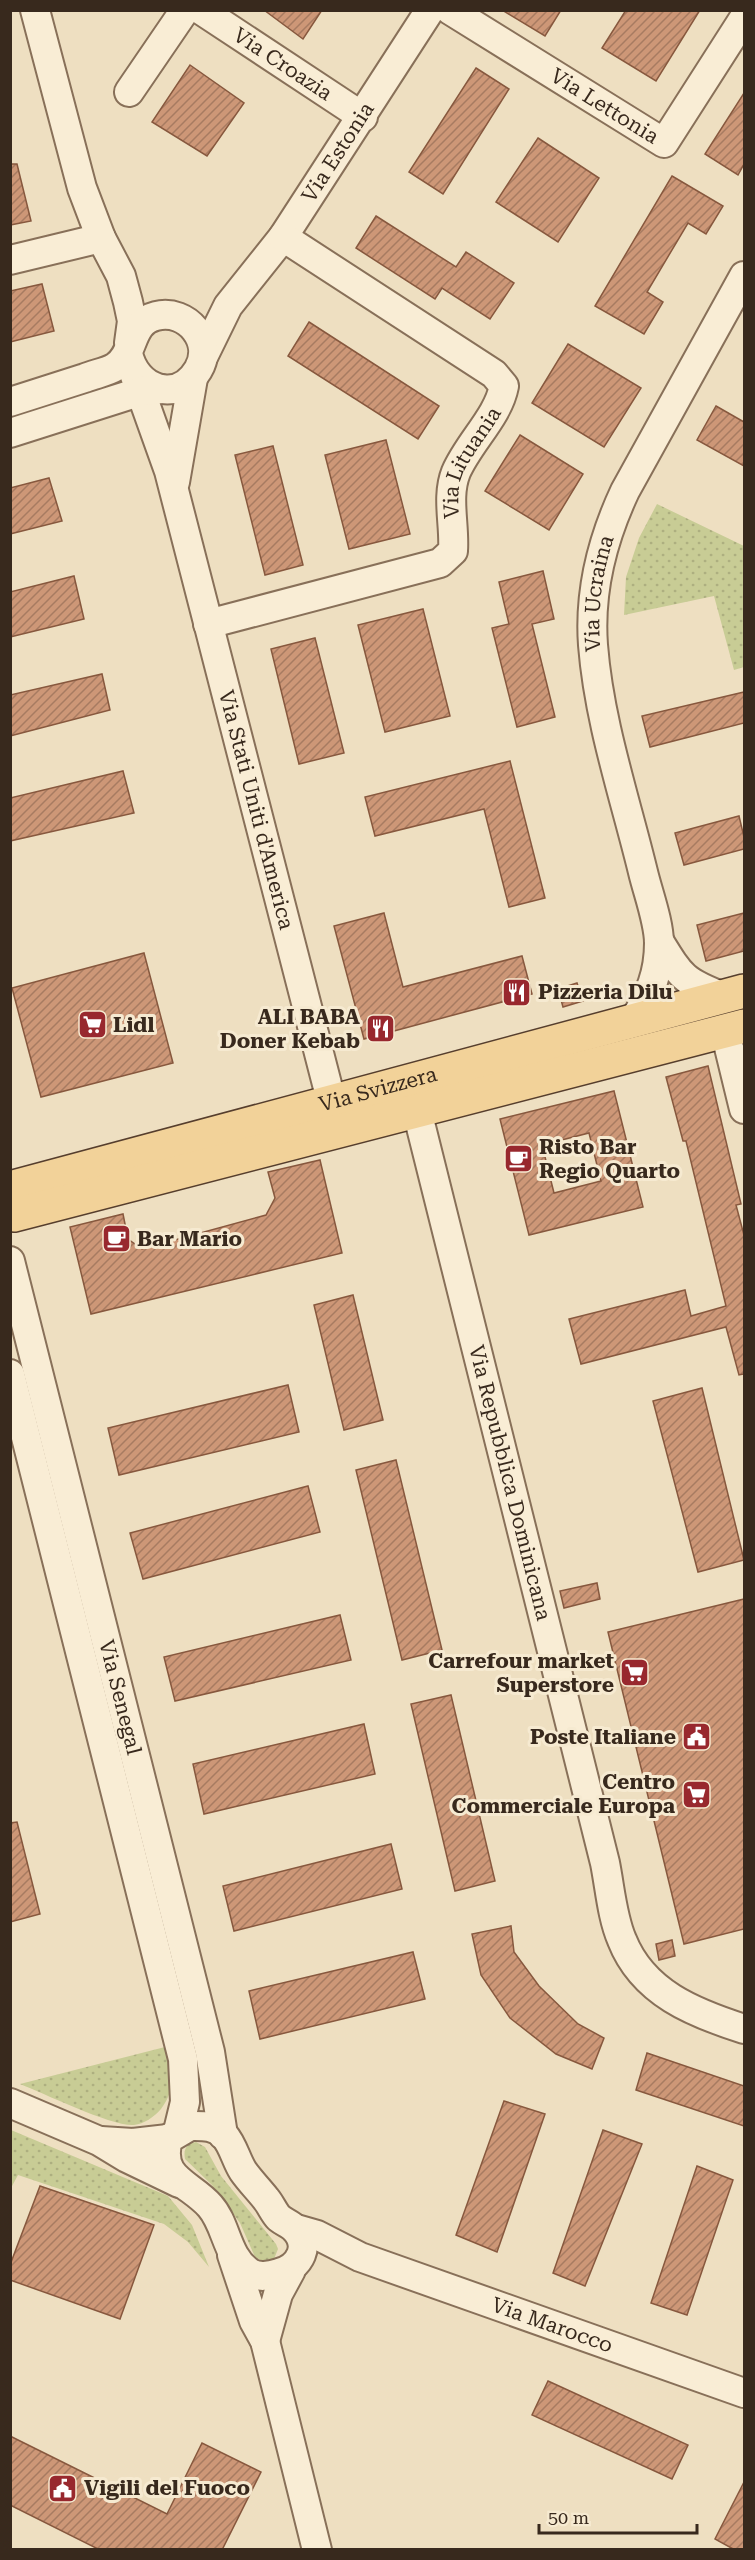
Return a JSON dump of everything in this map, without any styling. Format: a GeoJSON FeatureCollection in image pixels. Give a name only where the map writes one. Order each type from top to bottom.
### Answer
{"type":"FeatureCollection","features":[{"type":"Feature","properties":{"kind":"main road","name":"Via Svizzera"},"geometry":{"type":"LineString","coordinates":[[414,1096],[634,1020],[734,994]]}},
{"type":"Feature","properties":{"kind":"main road","name":"Via Svizzera"},"geometry":{"type":"LineString","coordinates":[[11,1205],[414,1096],[735,1028]]}},
{"type":"Feature","properties":{"kind":"street","name":"Via Stati Uniti d'America"},"geometry":{"type":"LineString","coordinates":[[35,10],[82,188],[101,238],[121,276],[132,321],[139,379],[174,490],[335,1117]]}},
{"type":"Feature","properties":{"kind":"street"},"geometry":{"type":"LineString","coordinates":[[129,92],[185,10]]}},
{"type":"Feature","properties":{"kind":"street","name":"Via Croazia"},"geometry":{"type":"LineString","coordinates":[[201,10],[363,117]]}},
{"type":"Feature","properties":{"kind":"street","name":"Via Estonia"},"geometry":{"type":"LineString","coordinates":[[198,367],[228,306],[283,237],[363,117],[430,10]]}},
{"type":"Feature","properties":{"kind":"street","name":"Via Lettonia"},"geometry":{"type":"LineString","coordinates":[[450,10],[664,143],[744,18]]}},
{"type":"Feature","properties":{"kind":"street","name":"Via Lituania"},"geometry":{"type":"LineString","coordinates":[[208,624],[440,563],[447,558],[453,551],[451,510],[456,473],[466,453],[502,398],[504,386],[494,374],[283,237]]}},
{"type":"Feature","properties":{"kind":"street"},"geometry":{"type":"LineString","coordinates":[[10,260],[101,238]]}},
{"type":"Feature","properties":{"kind":"street","name":"Via Stati Uniti d'America"},"geometry":{"type":"LineString","coordinates":[[121,276],[139,296],[154,308],[175,316]]}},
{"type":"Feature","properties":{"kind":"street","name":"Via Ucraina"},"geometry":{"type":"LineString","coordinates":[[734,994],[696,987],[676,969],[659,941],[603,712],[595,668],[593,625],[598,560],[611,521],[625,491],[744,276]]}},
{"type":"Feature","properties":{"kind":"street","name":"Via Estonia"},"geometry":{"type":"LineString","coordinates":[[175,316],[200,315],[242,291]]}},
{"type":"Feature","properties":{"kind":"street"},"geometry":{"type":"LineString","coordinates":[[10,402],[113,368],[139,379],[173,389],[184,385],[198,367],[199,334],[192,325],[175,316],[155,316],[143,322],[134,331],[139,379]]}},
{"type":"Feature","properties":{"kind":"street","name":"Via Stati Uniti d'America"},"geometry":{"type":"LineString","coordinates":[[174,490],[198,367]]}},
{"type":"Feature","properties":{"kind":"street"},"geometry":{"type":"LineString","coordinates":[[10,433],[139,379]]}},
{"type":"Feature","properties":{"kind":"street","name":"Via Ucraina"},"geometry":{"type":"LineString","coordinates":[[634,1020],[655,980],[659,941]]}},
{"type":"Feature","properties":{"kind":"street"},"geometry":{"type":"LineString","coordinates":[[735,1028],[744,1109]]}},
{"type":"Feature","properties":{"kind":"street","name":"Via Repubblica Dominicana"},"geometry":{"type":"LineString","coordinates":[[414,1096],[605,1863],[621,1939],[642,1974],[665,1996],[686,2007],[744,2030]]}},
{"type":"Feature","properties":{"kind":"street","name":"Via Senegal"},"geometry":{"type":"LineString","coordinates":[[10,1261],[210,2052],[223,2135]]}},
{"type":"Feature","properties":{"kind":"street","name":"Via Senegal"},"geometry":{"type":"LineString","coordinates":[[10,1374],[183,2060],[185,2102],[165,2151],[169,2168],[179,2183]]}},
{"type":"Feature","properties":{"kind":"street"},"geometry":{"type":"LineString","coordinates":[[10,2103],[99,2140],[127,2158],[179,2183],[205,2200],[214,2210],[254,2321],[265,2341],[316,2550]]}},
{"type":"Feature","properties":{"kind":"street"},"geometry":{"type":"LineString","coordinates":[[99,2140],[133,2143],[173,2135],[190,2126],[212,2127],[223,2135],[243,2170],[279,2218],[296,2229],[302,2249],[278,2294],[265,2341]]}},
{"type":"Feature","properties":{"kind":"street","name":"Via Marocco"},"geometry":{"type":"LineString","coordinates":[[296,2229],[317,2235],[360,2257],[744,2393]]}},
{"type":"Feature","properties":{"kind":"street","name":"Via Marocco"},"geometry":{"type":"LineString","coordinates":[[228,2245],[249,2272],[261,2276],[273,2275],[295,2265],[325,2256],[360,2257]]}},
{"type":"Feature","properties":{"kind":"green space"},"geometry":{"type":"Polygon","coordinates":[[[657,504],[744,546],[744,667],[734,670],[714,596],[624,615],[626,577],[639,538],[657,504]]]}},
{"type":"Feature","properties":{"kind":"green space"},"geometry":{"type":"Polygon","coordinates":[[[165,2047],[172,2079],[169,2094],[158,2112],[149,2120],[138,2124],[111,2121],[20,2084],[165,2047]]]}},
{"type":"Feature","properties":{"kind":"green space"},"geometry":{"type":"Polygon","coordinates":[[[11,2130],[168,2196],[192,2225],[209,2267],[188,2242],[164,2224],[18,2175],[11,2188],[11,2130]]]}},
{"type":"Feature","properties":{"kind":"green space"},"geometry":{"type":"Polygon","coordinates":[[[196,2142],[205,2147],[221,2176],[276,2244],[278,2249],[274,2259],[264,2262],[255,2257],[240,2223],[212,2185],[185,2159],[186,2147],[196,2142]]]}},
{"type":"Feature","properties":{"kind":"building"},"geometry":{"type":"Polygon","coordinates":[[[264,10],[322,10],[303,39],[264,10]]]}},
{"type":"Feature","properties":{"kind":"building"},"geometry":{"type":"Polygon","coordinates":[[[502,10],[561,10],[545,36],[502,10]]]}},
{"type":"Feature","properties":{"kind":"building"},"geometry":{"type":"Polygon","coordinates":[[[626,10],[700,10],[656,81],[602,48],[626,10]]]}},
{"type":"Feature","properties":{"kind":"building"},"geometry":{"type":"Polygon","coordinates":[[[190,65],[244,103],[207,156],[152,122],[190,65]]]}},
{"type":"Feature","properties":{"kind":"building"},"geometry":{"type":"Polygon","coordinates":[[[476,68],[509,89],[443,194],[409,172],[476,68]]]}},
{"type":"Feature","properties":{"kind":"building"},"geometry":{"type":"Polygon","coordinates":[[[744,93],[744,164],[738,175],[705,154],[744,93]]]}},
{"type":"Feature","properties":{"kind":"building"},"geometry":{"type":"Polygon","coordinates":[[[538,138],[599,178],[558,242],[496,202],[538,138]]]}},
{"type":"Feature","properties":{"kind":"building"},"geometry":{"type":"Polygon","coordinates":[[[10,164],[17,164],[31,221],[10,225],[10,164]]]}},
{"type":"Feature","properties":{"kind":"building"},"geometry":{"type":"Polygon","coordinates":[[[672,176],[723,206],[706,234],[688,223],[647,292],[663,302],[644,334],[595,306],[672,176]]]}},
{"type":"Feature","properties":{"kind":"building"},"geometry":{"type":"Polygon","coordinates":[[[376,216],[456,267],[466,252],[514,283],[490,319],[442,288],[435,299],[356,248],[376,216]]]}},
{"type":"Feature","properties":{"kind":"building"},"geometry":{"type":"Polygon","coordinates":[[[42,284],[54,331],[10,342],[10,291],[42,284]]]}},
{"type":"Feature","properties":{"kind":"building"},"geometry":{"type":"Polygon","coordinates":[[[309,322],[439,406],[418,439],[288,356],[309,322]]]}},
{"type":"Feature","properties":{"kind":"building"},"geometry":{"type":"Polygon","coordinates":[[[568,344],[641,388],[604,447],[532,403],[568,344]]]}},
{"type":"Feature","properties":{"kind":"building"},"geometry":{"type":"Polygon","coordinates":[[[716,406],[744,422],[744,466],[697,440],[716,406]]]}},
{"type":"Feature","properties":{"kind":"building"},"geometry":{"type":"Polygon","coordinates":[[[520,435],[583,474],[549,530],[485,491],[520,435]]]}},
{"type":"Feature","properties":{"kind":"building"},"geometry":{"type":"Polygon","coordinates":[[[386,440],[410,534],[349,549],[325,455],[386,440]]]}},
{"type":"Feature","properties":{"kind":"building"},"geometry":{"type":"Polygon","coordinates":[[[273,446],[303,565],[265,575],[235,455],[273,446]]]}},
{"type":"Feature","properties":{"kind":"building"},"geometry":{"type":"Polygon","coordinates":[[[49,478],[62,521],[10,534],[10,488],[49,478]]]}},
{"type":"Feature","properties":{"kind":"building"},"geometry":{"type":"Polygon","coordinates":[[[543,571],[554,619],[532,624],[555,717],[517,727],[492,628],[509,624],[499,582],[543,571]]]}},
{"type":"Feature","properties":{"kind":"building"},"geometry":{"type":"Polygon","coordinates":[[[74,576],[84,619],[10,637],[10,592],[74,576]]]}},
{"type":"Feature","properties":{"kind":"building"},"geometry":{"type":"Polygon","coordinates":[[[423,609],[450,716],[385,732],[358,625],[423,609]]]}},
{"type":"Feature","properties":{"kind":"building"},"geometry":{"type":"Polygon","coordinates":[[[315,638],[344,753],[299,764],[271,649],[315,638]]]}},
{"type":"Feature","properties":{"kind":"building"},"geometry":{"type":"Polygon","coordinates":[[[102,674],[110,710],[10,736],[10,695],[102,674]]]}},
{"type":"Feature","properties":{"kind":"building"},"geometry":{"type":"Polygon","coordinates":[[[744,692],[744,723],[650,747],[642,716],[744,692]]]}},
{"type":"Feature","properties":{"kind":"building"},"geometry":{"type":"Polygon","coordinates":[[[510,761],[545,898],[509,907],[484,809],[375,836],[365,797],[510,761]]]}},
{"type":"Feature","properties":{"kind":"building"},"geometry":{"type":"Polygon","coordinates":[[[123,771],[134,813],[10,841],[10,798],[123,771]]]}},
{"type":"Feature","properties":{"kind":"building"},"geometry":{"type":"Polygon","coordinates":[[[739,816],[744,849],[684,865],[675,833],[739,816]]]}},
{"type":"Feature","properties":{"kind":"building"},"geometry":{"type":"Polygon","coordinates":[[[384,913],[403,987],[522,956],[532,994],[364,1039],[334,926],[384,913]]]}},
{"type":"Feature","properties":{"kind":"building"},"geometry":{"type":"Polygon","coordinates":[[[744,913],[744,951],[706,961],[697,925],[744,913]]]}},
{"type":"Feature","properties":{"kind":"building","name":"Lidl"},"geometry":{"type":"Polygon","coordinates":[[[144,953],[173,1063],[41,1097],[12,988],[144,953]]]}},
{"type":"Feature","properties":{"kind":"building"},"geometry":{"type":"Polygon","coordinates":[[[577,983],[583,1001],[563,1007],[558,989],[577,983]]]}},
{"type":"Feature","properties":{"kind":"building"},"geometry":{"type":"Polygon","coordinates":[[[708,1066],[741,1204],[736,1205],[744,1235],[744,1374],[739,1375],[726,1327],[581,1364],[569,1319],[685,1290],[691,1316],[726,1306],[686,1141],[683,1141],[666,1077],[708,1066]]]}},
{"type":"Feature","properties":{"kind":"building"},"geometry":{"type":"Polygon","coordinates":[[[614,1091],[643,1207],[529,1235],[500,1119],[614,1091]],[[589,1133],[542,1145],[554,1193],[601,1181],[589,1133]]]}},
{"type":"Feature","properties":{"kind":"building"},"geometry":{"type":"Polygon","coordinates":[[[320,1160],[342,1253],[91,1314],[70,1227],[123,1214],[128,1239],[142,1249],[266,1215],[275,1198],[268,1172],[320,1160]]]}},
{"type":"Feature","properties":{"kind":"building"},"geometry":{"type":"Polygon","coordinates":[[[353,1295],[383,1420],[344,1430],[314,1305],[353,1295]]]}},
{"type":"Feature","properties":{"kind":"building"},"geometry":{"type":"Polygon","coordinates":[[[288,1385],[299,1432],[119,1475],[108,1428],[288,1385]]]}},
{"type":"Feature","properties":{"kind":"building"},"geometry":{"type":"Polygon","coordinates":[[[702,1388],[744,1560],[698,1572],[653,1401],[702,1388]]]}},
{"type":"Feature","properties":{"kind":"building"},"geometry":{"type":"Polygon","coordinates":[[[396,1460],[442,1650],[402,1660],[356,1470],[396,1460]]]}},
{"type":"Feature","properties":{"kind":"building"},"geometry":{"type":"Polygon","coordinates":[[[308,1486],[320,1532],[143,1579],[130,1533],[308,1486]]]}},
{"type":"Feature","properties":{"kind":"building"},"geometry":{"type":"Polygon","coordinates":[[[597,1583],[600,1599],[564,1608],[560,1591],[597,1583]]]}},
{"type":"Feature","properties":{"kind":"building","name":"Centro Commerciale Europa"},"geometry":{"type":"Polygon","coordinates":[[[744,1599],[744,1929],[684,1944],[608,1632],[744,1599]]]}},
{"type":"Feature","properties":{"kind":"building"},"geometry":{"type":"Polygon","coordinates":[[[340,1615],[351,1660],[175,1701],[164,1657],[340,1615]]]}},
{"type":"Feature","properties":{"kind":"building"},"geometry":{"type":"Polygon","coordinates":[[[451,1695],[495,1881],[455,1891],[411,1704],[451,1695]]]}},
{"type":"Feature","properties":{"kind":"building"},"geometry":{"type":"Polygon","coordinates":[[[364,1724],[375,1774],[204,1814],[193,1764],[364,1724]]]}},
{"type":"Feature","properties":{"kind":"building"},"geometry":{"type":"Polygon","coordinates":[[[17,1822],[40,1914],[10,1922],[10,1823],[17,1822]]]}},
{"type":"Feature","properties":{"kind":"building"},"geometry":{"type":"Polygon","coordinates":[[[391,1844],[402,1889],[234,1931],[223,1886],[391,1844]]]}},
{"type":"Feature","properties":{"kind":"building"},"geometry":{"type":"Polygon","coordinates":[[[511,1926],[514,1952],[539,1986],[578,2024],[604,2038],[592,2069],[556,2054],[510,2018],[481,1975],[472,1934],[511,1926]]]}},
{"type":"Feature","properties":{"kind":"building"},"geometry":{"type":"Polygon","coordinates":[[[672,1940],[675,1956],[659,1960],[656,1944],[672,1940]]]}},
{"type":"Feature","properties":{"kind":"building"},"geometry":{"type":"Polygon","coordinates":[[[413,1952],[425,1999],[260,2039],[249,1991],[413,1952]]]}},
{"type":"Feature","properties":{"kind":"building"},"geometry":{"type":"Polygon","coordinates":[[[647,2053],[744,2086],[744,2126],[636,2090],[647,2053]]]}},
{"type":"Feature","properties":{"kind":"building"},"geometry":{"type":"Polygon","coordinates":[[[504,2101],[545,2114],[497,2252],[456,2235],[504,2101]]]}},
{"type":"Feature","properties":{"kind":"building"},"geometry":{"type":"Polygon","coordinates":[[[603,2130],[642,2144],[585,2286],[553,2273],[603,2130]]]}},
{"type":"Feature","properties":{"kind":"building"},"geometry":{"type":"Polygon","coordinates":[[[697,2166],[733,2180],[687,2315],[651,2303],[697,2166]]]}},
{"type":"Feature","properties":{"kind":"building"},"geometry":{"type":"Polygon","coordinates":[[[40,2186],[154,2225],[120,2319],[10,2280],[10,2265],[40,2186]]]}},
{"type":"Feature","properties":{"kind":"building"},"geometry":{"type":"Polygon","coordinates":[[[548,2381],[688,2445],[672,2479],[532,2415],[548,2381]]]}},
{"type":"Feature","properties":{"kind":"building","name":"Vigili del Fuoco"},"geometry":{"type":"Polygon","coordinates":[[[10,2436],[167,2514],[202,2443],[261,2472],[222,2550],[100,2550],[10,2505],[10,2436]]]}},
{"type":"Feature","properties":{"kind":"building"},"geometry":{"type":"Polygon","coordinates":[[[744,2482],[744,2550],[735,2550],[715,2539],[744,2482]]]}},
{"type":"Feature","properties":{"kind":"place","name":"Pizzeria Dilu"},"geometry":{"type":"Point","coordinates":[517,992]}},
{"type":"Feature","properties":{"kind":"place","name":"Lidl"},"geometry":{"type":"Point","coordinates":[92,1025]}},
{"type":"Feature","properties":{"kind":"place","name":"ALI BABA Doner Kebab"},"geometry":{"type":"Point","coordinates":[381,1029]}},
{"type":"Feature","properties":{"kind":"place","name":"Risto Bar Regio Quarto"},"geometry":{"type":"Point","coordinates":[518,1159]}},
{"type":"Feature","properties":{"kind":"place","name":"Bar Mario"},"geometry":{"type":"Point","coordinates":[116,1239]}},
{"type":"Feature","properties":{"kind":"place","name":"Carrefour market Superstore"},"geometry":{"type":"Point","coordinates":[635,1673]}},
{"type":"Feature","properties":{"kind":"place","name":"Poste Italiane"},"geometry":{"type":"Point","coordinates":[697,1737]}},
{"type":"Feature","properties":{"kind":"place","name":"Centro Commerciale Europa"},"geometry":{"type":"Point","coordinates":[696,1794]}},
{"type":"Feature","properties":{"kind":"place","name":"Vigili del Fuoco"},"geometry":{"type":"Point","coordinates":[63,2488]}}]}
